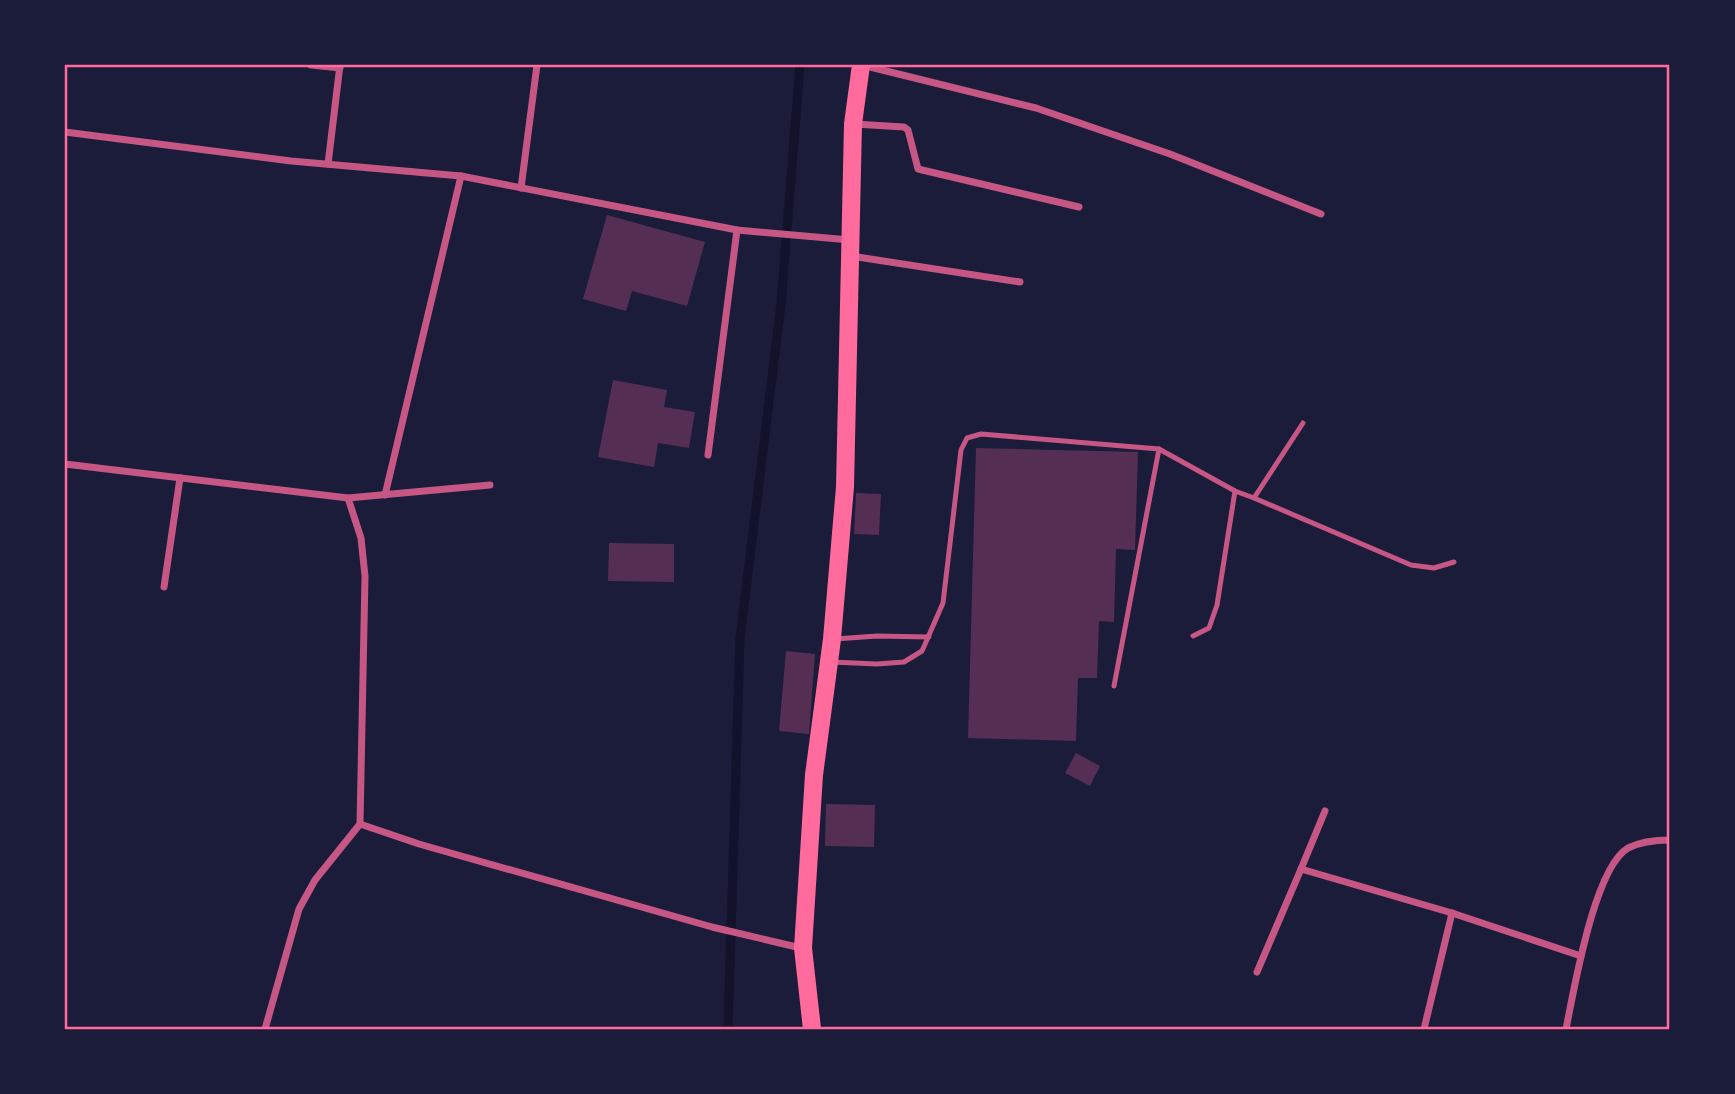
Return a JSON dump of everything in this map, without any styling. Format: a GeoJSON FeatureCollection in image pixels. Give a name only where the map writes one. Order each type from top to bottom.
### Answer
{"type":"FeatureCollection","features":[{"type":"Feature","properties":{"kind":"main road"},"geometry":{"type":"LineString","coordinates":[[812,1029],[803,948],[814,775],[832,639],[845,487],[853,124],[861,65]]}},
{"type":"Feature","properties":{"kind":"street"},"geometry":{"type":"LineString","coordinates":[[311,65],[340,66],[328,164]]}},
{"type":"Feature","properties":{"kind":"street"},"geometry":{"type":"LineString","coordinates":[[521,188],[537,65]]}},
{"type":"Feature","properties":{"kind":"street"},"geometry":{"type":"LineString","coordinates":[[861,65],[1036,108],[1170,154],[1321,214]]}},
{"type":"Feature","properties":{"kind":"street"},"geometry":{"type":"LineString","coordinates":[[853,124],[905,127],[910,134],[918,169],[1079,207]]}},
{"type":"Feature","properties":{"kind":"street"},"geometry":{"type":"LineString","coordinates":[[65,132],[328,164],[461,176],[737,230],[829,238],[850,248],[1020,282]]}},
{"type":"Feature","properties":{"kind":"street"},"geometry":{"type":"LineString","coordinates":[[385,495],[461,176]]}},
{"type":"Feature","properties":{"kind":"street"},"geometry":{"type":"LineString","coordinates":[[708,455],[737,230]]}},
{"type":"Feature","properties":{"kind":"street"},"geometry":{"type":"LineString","coordinates":[[65,464],[348,498],[490,485]]}},
{"type":"Feature","properties":{"kind":"street"},"geometry":{"type":"LineString","coordinates":[[164,587],[180,478]]}},
{"type":"Feature","properties":{"kind":"street"},"geometry":{"type":"LineString","coordinates":[[265,1029],[299,909],[315,880],[360,824],[365,576],[360,538],[348,498]]}},
{"type":"Feature","properties":{"kind":"street"},"geometry":{"type":"LineString","coordinates":[[1256,972],[1325,811]]}},
{"type":"Feature","properties":{"kind":"street"},"geometry":{"type":"LineString","coordinates":[[360,824],[419,844],[712,927],[803,948]]}},
{"type":"Feature","properties":{"kind":"street"},"geometry":{"type":"LineString","coordinates":[[1566,1029],[1581,956],[1612,864],[1628,849],[1655,841],[1670,840]]}},
{"type":"Feature","properties":{"kind":"street"},"geometry":{"type":"LineString","coordinates":[[1301,869],[1452,913],[1581,956]]}},
{"type":"Feature","properties":{"kind":"street"},"geometry":{"type":"LineString","coordinates":[[1424,1029],[1452,913]]}},
{"type":"Feature","properties":{"kind":"lane"},"geometry":{"type":"LineString","coordinates":[[1254,498],[1303,423]]}},
{"type":"Feature","properties":{"kind":"lane"},"geometry":{"type":"LineString","coordinates":[[829,662],[905,662],[922,651],[943,604],[961,450],[967,439],[981,434],[1158,449],[1235,491],[1411,565],[1434,568],[1454,562]]}},
{"type":"Feature","properties":{"kind":"lane"},"geometry":{"type":"LineString","coordinates":[[1114,687],[1158,449]]}},
{"type":"Feature","properties":{"kind":"lane"},"geometry":{"type":"LineString","coordinates":[[1193,636],[1209,628],[1217,606],[1235,491]]}},
{"type":"Feature","properties":{"kind":"lane"},"geometry":{"type":"LineString","coordinates":[[832,639],[929,637]]}},
{"type":"Feature","properties":{"kind":"building"},"geometry":{"type":"Polygon","coordinates":[[[607,215],[705,242],[687,306],[632,291],[626,311],[583,299],[607,215]]]}},
{"type":"Feature","properties":{"kind":"building"},"geometry":{"type":"Polygon","coordinates":[[[613,380],[667,390],[664,407],[695,412],[689,448],[658,443],[654,467],[598,457],[613,380]]]}},
{"type":"Feature","properties":{"kind":"building"},"geometry":{"type":"Polygon","coordinates":[[[976,448],[1138,452],[1135,550],[1116,549],[1114,622],[1099,621],[1097,678],[1078,678],[1076,741],[968,738],[976,448]]]}},
{"type":"Feature","properties":{"kind":"building"},"geometry":{"type":"Polygon","coordinates":[[[856,493],[881,494],[879,535],[854,534],[856,493]]]}},
{"type":"Feature","properties":{"kind":"building"},"geometry":{"type":"Polygon","coordinates":[[[609,543],[674,544],[674,582],[608,581],[609,543]]]}},
{"type":"Feature","properties":{"kind":"building"},"geometry":{"type":"Polygon","coordinates":[[[786,651],[815,654],[809,734],[779,731],[786,651]]]}},
{"type":"Feature","properties":{"kind":"building"},"geometry":{"type":"Polygon","coordinates":[[[1076,753],[1100,766],[1090,786],[1065,773],[1076,753]]]}},
{"type":"Feature","properties":{"kind":"building"},"geometry":{"type":"Polygon","coordinates":[[[826,804],[875,805],[874,847],[825,846],[826,804]]]}},
{"type":"Feature","properties":{"kind":"waterway"},"geometry":{"type":"LineString","coordinates":[[728,1029],[740,638],[781,304],[800,65]]}}]}
